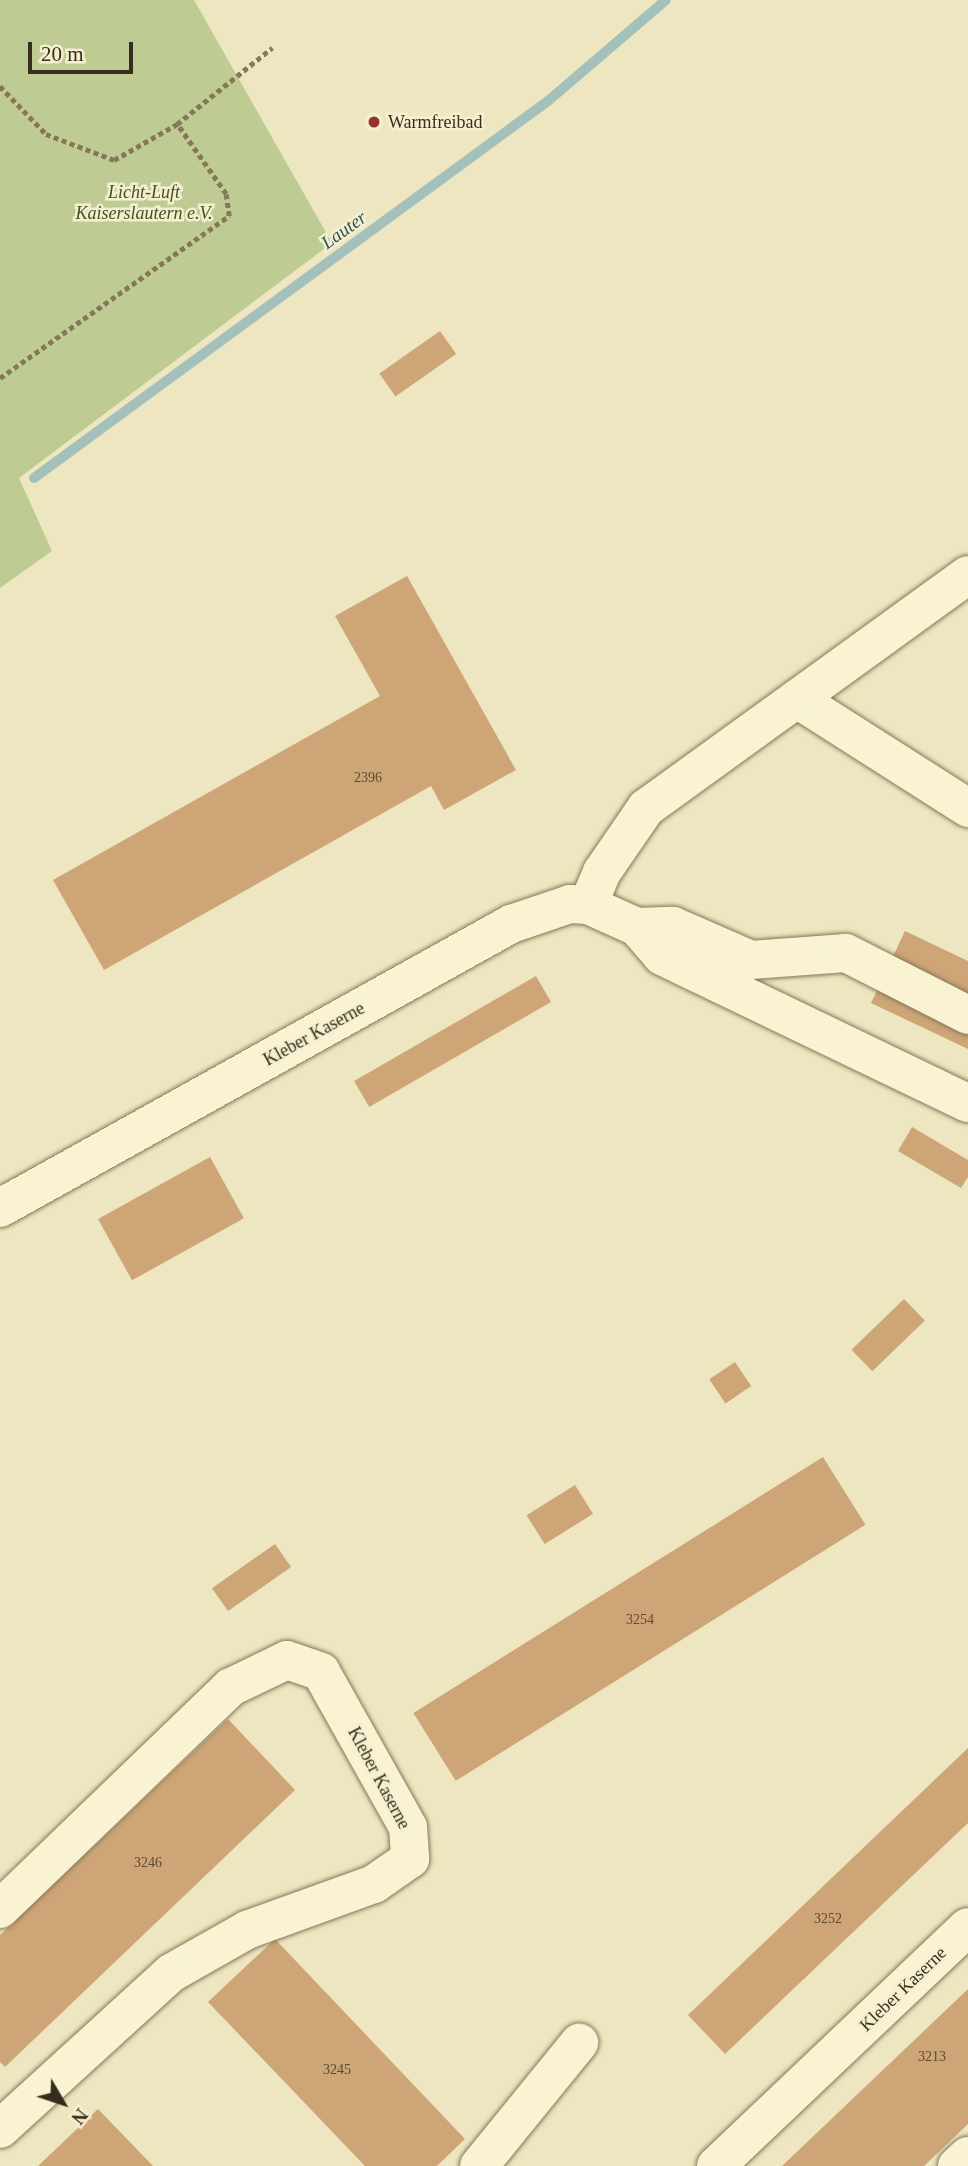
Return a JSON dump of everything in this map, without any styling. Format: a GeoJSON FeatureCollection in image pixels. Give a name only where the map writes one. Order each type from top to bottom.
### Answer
{"type":"FeatureCollection","features":[{"type":"Feature","properties":{"kind":"lane"},"geometry":{"type":"LineString","coordinates":[[968,575],[646,808],[602,872],[588,905],[637,927],[662,956],[968,1103]]}},
{"type":"Feature","properties":{"kind":"lane"},"geometry":{"type":"LineString","coordinates":[[797,699],[968,808]]}},
{"type":"Feature","properties":{"kind":"lane","name":"Kleber Kaserne"},"geometry":{"type":"LineString","coordinates":[[0,1208],[511,925],[546,910],[588,905]]}},
{"type":"Feature","properties":{"kind":"lane"},"geometry":{"type":"LineString","coordinates":[[637,927],[673,926],[751,960],[846,953],[968,1015]]}},
{"type":"Feature","properties":{"kind":"lane","name":"Kleber Kaserne"},"geometry":{"type":"LineString","coordinates":[[0,1909],[231,1687],[287,1660],[321,1672],[408,1827],[410,1859],[374,1884],[247,1930],[171,1973],[1,2126]]}},
{"type":"Feature","properties":{"kind":"lane","name":"Kleber Kaserne"},"geometry":{"type":"LineString","coordinates":[[716,2166],[968,1927]]}},
{"type":"Feature","properties":{"kind":"lane"},"geometry":{"type":"LineString","coordinates":[[479,2166],[579,2043]]}},
{"type":"Feature","properties":{"kind":"lane"},"geometry":{"type":"LineString","coordinates":[[957,2166],[968,2156]]}},
{"type":"Feature","properties":{"kind":"path"},"geometry":{"type":"LineString","coordinates":[[0,86],[46,134],[114,160],[177,124],[272,48]]}},
{"type":"Feature","properties":{"kind":"path"},"geometry":{"type":"LineString","coordinates":[[0,377],[229,216],[226,194],[177,124]]}},
{"type":"Feature","properties":{"kind":"green space","name":"Licht-Luft Kaiserslautern e.V."},"geometry":{"type":"Polygon","coordinates":[[[0,0],[194,0],[332,243],[19,478],[52,551],[0,588],[0,0]]]}},
{"type":"Feature","properties":{"kind":"building"},"geometry":{"type":"Polygon","coordinates":[[[440,331],[456,354],[395,396],[379,373],[440,331]]]}},
{"type":"Feature","properties":{"kind":"building"},"geometry":{"type":"Polygon","coordinates":[[[407,576],[516,770],[444,810],[431,786],[104,970],[53,880],[380,696],[335,616],[407,576]]]}},
{"type":"Feature","properties":{"kind":"building"},"geometry":{"type":"Polygon","coordinates":[[[905,931],[968,961],[968,1049],[871,1003],[905,931]]]}},
{"type":"Feature","properties":{"kind":"building"},"geometry":{"type":"Polygon","coordinates":[[[536,976],[551,1002],[369,1107],[354,1081],[536,976]]]}},
{"type":"Feature","properties":{"kind":"building"},"geometry":{"type":"Polygon","coordinates":[[[912,1127],[968,1160],[968,1177],[961,1188],[898,1151],[912,1127]]]}},
{"type":"Feature","properties":{"kind":"building"},"geometry":{"type":"Polygon","coordinates":[[[210,1157],[244,1218],[132,1280],[98,1219],[210,1157]]]}},
{"type":"Feature","properties":{"kind":"building"},"geometry":{"type":"Polygon","coordinates":[[[904,1299],[925,1321],[872,1371],[851,1350],[904,1299]]]}},
{"type":"Feature","properties":{"kind":"building"},"geometry":{"type":"Polygon","coordinates":[[[735,1362],[751,1386],[726,1403],[709,1379],[735,1362]]]}},
{"type":"Feature","properties":{"kind":"building"},"geometry":{"type":"Polygon","coordinates":[[[823,1457],[865,1525],[456,1781],[413,1713],[823,1457]]]}},
{"type":"Feature","properties":{"kind":"building"},"geometry":{"type":"Polygon","coordinates":[[[575,1485],[593,1514],[545,1544],[527,1515],[575,1485]]]}},
{"type":"Feature","properties":{"kind":"building"},"geometry":{"type":"Polygon","coordinates":[[[275,1544],[291,1567],[228,1611],[212,1588],[275,1544]]]}},
{"type":"Feature","properties":{"kind":"building"},"geometry":{"type":"Polygon","coordinates":[[[228,1719],[295,1790],[5,2067],[0,2062],[0,1935],[228,1719]]]}},
{"type":"Feature","properties":{"kind":"building"},"geometry":{"type":"Polygon","coordinates":[[[968,1748],[968,1823],[725,2054],[688,2015],[968,1748]]]}},
{"type":"Feature","properties":{"kind":"building"},"geometry":{"type":"Polygon","coordinates":[[[275,1939],[465,2139],[437,2166],[365,2166],[208,2002],[275,1939]]]}},
{"type":"Feature","properties":{"kind":"building"},"geometry":{"type":"Polygon","coordinates":[[[968,1989],[968,2124],[924,2166],[782,2166],[968,1989]]]}},
{"type":"Feature","properties":{"kind":"building"},"geometry":{"type":"Polygon","coordinates":[[[98,2109],[153,2166],[38,2166],[98,2109]]]}},
{"type":"Feature","properties":{"kind":"waterway","name":"Lauter"},"geometry":{"type":"LineString","coordinates":[[34,478],[548,101],[666,0]]}},
{"type":"Feature","properties":{"kind":"place","name":"Warmfreibad"},"geometry":{"type":"Point","coordinates":[374,122]}}]}
